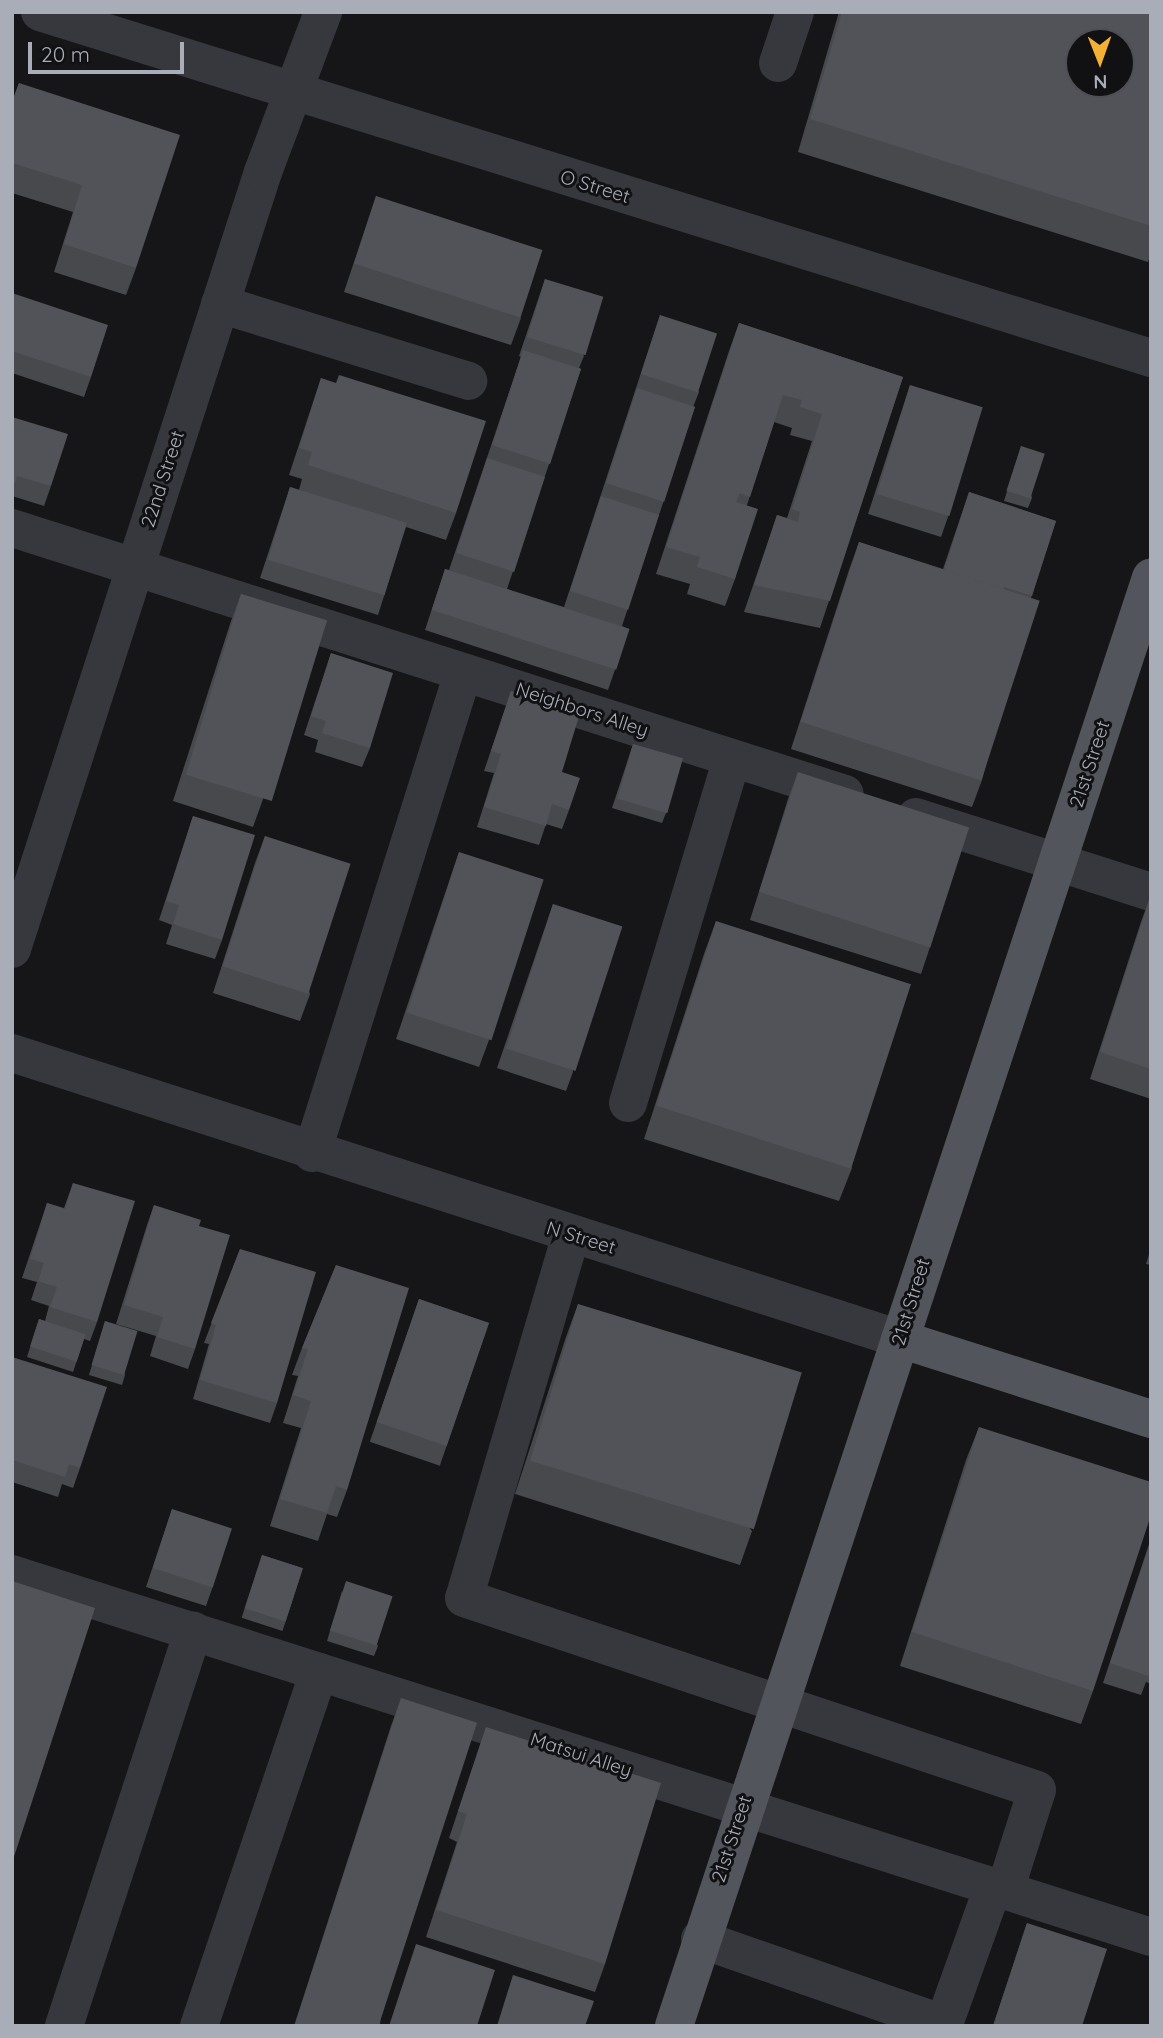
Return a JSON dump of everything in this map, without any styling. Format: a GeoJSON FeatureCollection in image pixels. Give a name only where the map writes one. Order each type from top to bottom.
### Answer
{"type":"FeatureCollection","features":[{"type":"Feature","properties":{"kind":"main road","name":"21st Street"},"geometry":{"type":"LineString","coordinates":[[674,2026],[777,1701],[900,1339],[1151,578]]}},
{"type":"Feature","properties":{"kind":"main road","name":"N Street"},"geometry":{"type":"LineString","coordinates":[[900,1339],[1151,1419]]}},
{"type":"Feature","properties":{"kind":"street","name":"O Street"},"geometry":{"type":"LineString","coordinates":[[40,12],[296,94],[1151,358]]}},
{"type":"Feature","properties":{"kind":"street","name":"22nd Street"},"geometry":{"type":"LineString","coordinates":[[12,949],[220,304],[323,12]]}},
{"type":"Feature","properties":{"kind":"street"},"geometry":{"type":"LineString","coordinates":[[778,63],[795,12]]}},
{"type":"Feature","properties":{"kind":"street"},"geometry":{"type":"LineString","coordinates":[[220,304],[468,381]]}},
{"type":"Feature","properties":{"kind":"street","name":"Neighbors Alley"},"geometry":{"type":"LineString","coordinates":[[12,528],[1151,892]]}},
{"type":"Feature","properties":{"kind":"street"},"geometry":{"type":"LineString","coordinates":[[312,1153],[463,673]]}},
{"type":"Feature","properties":{"kind":"street"},"geometry":{"type":"LineString","coordinates":[[628,1103],[732,758]]}},
{"type":"Feature","properties":{"kind":"street","name":"N Street"},"geometry":{"type":"LineString","coordinates":[[12,1053],[312,1153],[900,1339]]}},
{"type":"Feature","properties":{"kind":"street"},"geometry":{"type":"LineString","coordinates":[[571,1235],[464,1598],[1037,1790],[944,2024],[700,1939]]}},
{"type":"Feature","properties":{"kind":"street","name":"Matsui Alley"},"geometry":{"type":"LineString","coordinates":[[12,1574],[1151,1937]]}},
{"type":"Feature","properties":{"kind":"street"},"geometry":{"type":"LineString","coordinates":[[64,2026],[193,1631]]}},
{"type":"Feature","properties":{"kind":"street"},"geometry":{"type":"LineString","coordinates":[[199,2026],[319,1672]]}},
{"type":"Feature","properties":{"kind":"building"},"geometry":{"type":"Polygon","coordinates":[[[842,12],[1151,12],[1151,226],[810,119],[842,12]]]}},
{"type":"Feature","properties":{"kind":"building"},"geometry":{"type":"Polygon","coordinates":[[[19,83],[180,135],[136,268],[64,244],[82,185],[12,163],[12,103],[19,83]]]}},
{"type":"Feature","properties":{"kind":"building"},"geometry":{"type":"Polygon","coordinates":[[[376,196],[542,250],[520,318],[354,264],[376,196]]]}},
{"type":"Feature","properties":{"kind":"building"},"geometry":{"type":"Polygon","coordinates":[[[545,279],[603,297],[585,355],[527,337],[545,279]]]}},
{"type":"Feature","properties":{"kind":"building"},"geometry":{"type":"Polygon","coordinates":[[[12,293],[108,325],[91,377],[12,351],[12,293]]]}},
{"type":"Feature","properties":{"kind":"building"},"geometry":{"type":"Polygon","coordinates":[[[660,315],[717,334],[698,393],[641,374],[660,315]]]}},
{"type":"Feature","properties":{"kind":"building"},"geometry":{"type":"Polygon","coordinates":[[[739,323],[903,377],[830,601],[754,585],[777,515],[798,522],[800,512],[792,509],[822,414],[800,407],[802,400],[783,395],[750,497],[740,493],[736,502],[758,509],[735,579],[697,567],[700,557],[666,547],[739,323]]]}},
{"type":"Feature","properties":{"kind":"building"},"geometry":{"type":"Polygon","coordinates":[[[523,350],[581,369],[550,464],[492,445],[523,350]]]}},
{"type":"Feature","properties":{"kind":"building"},"geometry":{"type":"Polygon","coordinates":[[[339,375],[486,421],[456,513],[308,465],[312,452],[299,448],[321,378],[336,383],[339,375]]]}},
{"type":"Feature","properties":{"kind":"building"},"geometry":{"type":"Polygon","coordinates":[[[910,385],[983,407],[949,516],[877,494],[910,385]]]}},
{"type":"Feature","properties":{"kind":"building"},"geometry":{"type":"Polygon","coordinates":[[[637,388],[695,407],[664,502],[606,483],[637,388]]]}},
{"type":"Feature","properties":{"kind":"building"},"geometry":{"type":"Polygon","coordinates":[[[12,417],[68,434],[51,486],[17,476],[15,483],[12,482],[12,417]]]}},
{"type":"Feature","properties":{"kind":"building"},"geometry":{"type":"Polygon","coordinates":[[[1021,446],[1045,454],[1030,498],[1006,491],[1021,446]]]}},
{"type":"Feature","properties":{"kind":"building"},"geometry":{"type":"Polygon","coordinates":[[[487,458],[545,477],[514,572],[456,553],[487,458]]]}},
{"type":"Feature","properties":{"kind":"building"},"geometry":{"type":"Polygon","coordinates":[[[290,487],[407,523],[384,595],[268,560],[290,487]]]}},
{"type":"Feature","properties":{"kind":"building"},"geometry":{"type":"Polygon","coordinates":[[[969,492],[1056,521],[1032,596],[944,570],[969,492]]]}},
{"type":"Feature","properties":{"kind":"building"},"geometry":{"type":"Polygon","coordinates":[[[601,496],[659,515],[628,610],[570,591],[601,496]]]}},
{"type":"Feature","properties":{"kind":"building"},"geometry":{"type":"Polygon","coordinates":[[[859,542],[1040,601],[981,780],[801,722],[859,542]]]}},
{"type":"Feature","properties":{"kind":"building"},"geometry":{"type":"Polygon","coordinates":[[[445,569],[630,629],[616,670],[432,610],[445,569]]]}},
{"type":"Feature","properties":{"kind":"building"},"geometry":{"type":"Polygon","coordinates":[[[241,594],[327,620],[272,801],[186,775],[241,594]]]}},
{"type":"Feature","properties":{"kind":"building"},"geometry":{"type":"Polygon","coordinates":[[[331,653],[393,673],[370,748],[322,733],[326,721],[311,716],[331,653]]]}},
{"type":"Feature","properties":{"kind":"building"},"geometry":{"type":"Polygon","coordinates":[[[511,691],[580,713],[562,772],[580,778],[569,810],[552,804],[546,826],[484,807],[501,754],[491,751],[511,691]]]}},
{"type":"Feature","properties":{"kind":"building"},"geometry":{"type":"Polygon","coordinates":[[[633,744],[683,758],[667,813],[617,799],[633,744]]]}},
{"type":"Feature","properties":{"kind":"building"},"geometry":{"type":"Polygon","coordinates":[[[798,772],[969,828],[930,947],[759,892],[798,772]]]}},
{"type":"Feature","properties":{"kind":"building"},"geometry":{"type":"Polygon","coordinates":[[[193,816],[255,835],[222,940],[173,924],[179,905],[166,901],[193,816]]]}},
{"type":"Feature","properties":{"kind":"building"},"geometry":{"type":"Polygon","coordinates":[[[265,836],[351,864],[308,994],[223,966],[265,836]]]}},
{"type":"Feature","properties":{"kind":"building"},"geometry":{"type":"Polygon","coordinates":[[[459,852],[544,880],[491,1040],[407,1013],[459,852]]]}},
{"type":"Feature","properties":{"kind":"building"},"geometry":{"type":"Polygon","coordinates":[[[1151,894],[1151,1069],[1100,1052],[1151,894]]]}},
{"type":"Feature","properties":{"kind":"building"},"geometry":{"type":"Polygon","coordinates":[[[553,904],[622,927],[575,1071],[506,1049],[553,904]]]}},
{"type":"Feature","properties":{"kind":"building"},"geometry":{"type":"Polygon","coordinates":[[[716,921],[911,984],[851,1169],[656,1106],[716,921]]]}},
{"type":"Feature","properties":{"kind":"building"},"geometry":{"type":"Polygon","coordinates":[[[73,1183],[135,1201],[97,1322],[50,1307],[57,1287],[38,1281],[44,1263],[30,1259],[47,1203],[65,1209],[73,1183]]]}},
{"type":"Feature","properties":{"kind":"building"},"geometry":{"type":"Polygon","coordinates":[[[154,1205],[201,1220],[199,1226],[230,1235],[195,1349],[157,1337],[163,1317],[124,1305],[154,1205]]]}},
{"type":"Feature","properties":{"kind":"building"},"geometry":{"type":"Polygon","coordinates":[[[240,1249],[316,1272],[277,1403],[200,1380],[216,1325],[211,1323],[240,1249]]]}},
{"type":"Feature","properties":{"kind":"building"},"geometry":{"type":"Polygon","coordinates":[[[336,1265],[409,1288],[347,1490],[336,1486],[327,1513],[280,1499],[311,1401],[293,1395],[308,1349],[302,1348],[336,1265]]]}},
{"type":"Feature","properties":{"kind":"building"},"geometry":{"type":"Polygon","coordinates":[[[419,1299],[489,1323],[447,1446],[377,1422],[419,1299]]]}},
{"type":"Feature","properties":{"kind":"building"},"geometry":{"type":"Polygon","coordinates":[[[578,1304],[802,1372],[754,1529],[530,1461],[578,1304]]]}},
{"type":"Feature","properties":{"kind":"building"},"geometry":{"type":"Polygon","coordinates":[[[39,1319],[86,1334],[77,1362],[30,1347],[39,1319]]]}},
{"type":"Feature","properties":{"kind":"building"},"geometry":{"type":"Polygon","coordinates":[[[105,1321],[138,1331],[124,1375],[92,1365],[105,1321]]]}},
{"type":"Feature","properties":{"kind":"building"},"geometry":{"type":"Polygon","coordinates":[[[12,1357],[107,1387],[80,1468],[69,1464],[65,1477],[12,1460],[12,1357]]]}},
{"type":"Feature","properties":{"kind":"building"},"geometry":{"type":"Polygon","coordinates":[[[979,1427],[1151,1482],[1151,1515],[1093,1691],[912,1632],[979,1427]]]}},
{"type":"Feature","properties":{"kind":"building"},"geometry":{"type":"Polygon","coordinates":[[[172,1509],[232,1528],[213,1587],[153,1568],[172,1509]]]}},
{"type":"Feature","properties":{"kind":"building"},"geometry":{"type":"Polygon","coordinates":[[[1151,1540],[1151,1669],[1148,1676],[1110,1663],[1151,1540]]]}},
{"type":"Feature","properties":{"kind":"building"},"geometry":{"type":"Polygon","coordinates":[[[262,1555],[303,1568],[286,1622],[245,1608],[262,1555]]]}},
{"type":"Feature","properties":{"kind":"building"},"geometry":{"type":"Polygon","coordinates":[[[12,1581],[95,1608],[12,1863],[12,1581]]]}},
{"type":"Feature","properties":{"kind":"building"},"geometry":{"type":"Polygon","coordinates":[[[346,1581],[393,1596],[377,1646],[330,1630],[346,1581]]]}},
{"type":"Feature","properties":{"kind":"building"},"geometry":{"type":"Polygon","coordinates":[[[401,1698],[477,1723],[379,2026],[294,2026],[401,1698]]]}},
{"type":"Feature","properties":{"kind":"building"},"geometry":{"type":"Polygon","coordinates":[[[486,1727],[661,1783],[605,1964],[436,1910],[467,1814],[458,1811],[486,1727]]]}},
{"type":"Feature","properties":{"kind":"building"},"geometry":{"type":"Polygon","coordinates":[[[1027,1923],[1107,1949],[1082,2026],[993,2026],[1027,1923]]]}},
{"type":"Feature","properties":{"kind":"building"},"geometry":{"type":"Polygon","coordinates":[[[416,1944],[495,1970],[477,2026],[389,2026],[416,1944]]]}},
{"type":"Feature","properties":{"kind":"building"},"geometry":{"type":"Polygon","coordinates":[[[513,1975],[594,2001],[585,2026],[497,2026],[513,1975]]]}}]}
